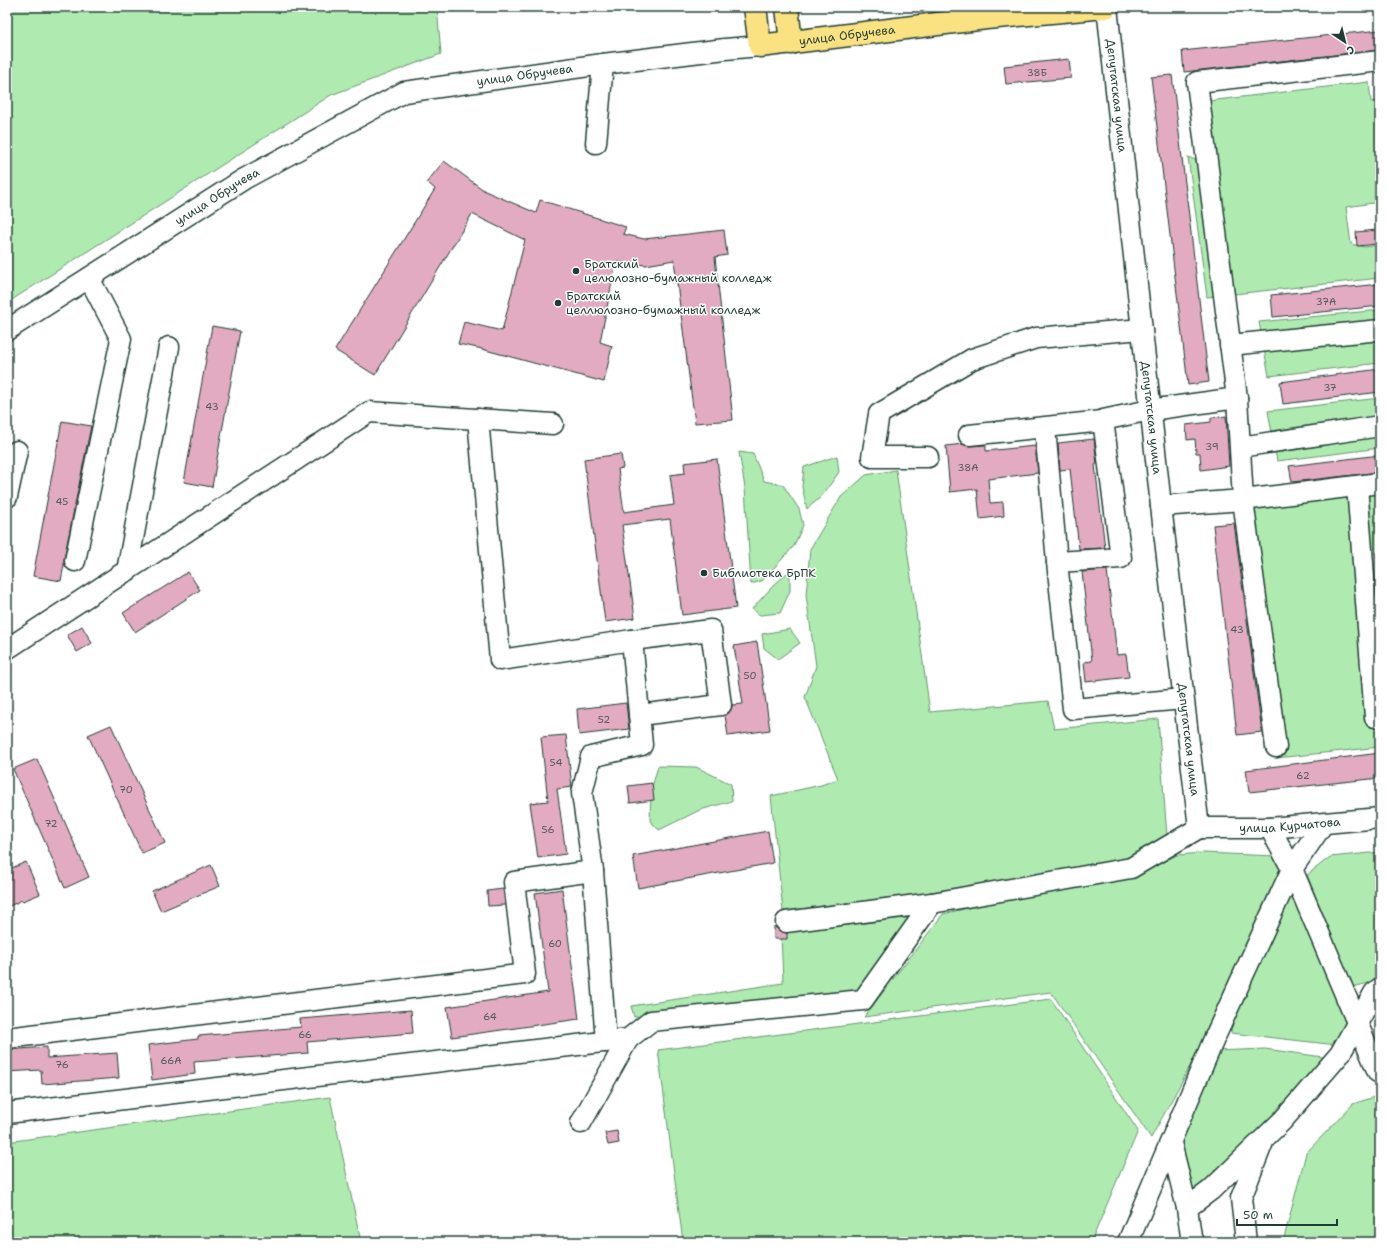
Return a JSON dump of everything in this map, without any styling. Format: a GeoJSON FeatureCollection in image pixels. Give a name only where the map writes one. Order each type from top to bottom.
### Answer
{"type":"FeatureCollection","features":[{"type":"Feature","properties":{"kind":"main road"},"geometry":{"type":"LineString","coordinates":[[755,7],[760,46]]}},
{"type":"Feature","properties":{"kind":"main road"},"geometry":{"type":"LineString","coordinates":[[787,7],[791,42]]}},
{"type":"Feature","properties":{"kind":"main road","name":"улица Обручева"},"geometry":{"type":"LineString","coordinates":[[760,46],[985,12],[1107,7]]}},
{"type":"Feature","properties":{"kind":"street","name":"Депутатская улица"},"geometry":{"type":"LineString","coordinates":[[1107,7],[1150,410],[1199,828]]}},
{"type":"Feature","properties":{"kind":"street","name":"улица Обручева"},"geometry":{"type":"LineString","coordinates":[[7,330],[244,179],[404,92],[603,64],[760,46]]}},
{"type":"Feature","properties":{"kind":"street"},"geometry":{"type":"LineString","coordinates":[[1276,747],[1243,500],[1237,398],[1197,82],[1380,61]]}},
{"type":"Feature","properties":{"kind":"street"},"geometry":{"type":"LineString","coordinates":[[596,143],[603,64]]}},
{"type":"Feature","properties":{"kind":"street"},"geometry":{"type":"LineString","coordinates":[[75,561],[121,339],[89,278]]}},
{"type":"Feature","properties":{"kind":"street"},"geometry":{"type":"LineString","coordinates":[[928,457],[872,457],[879,414],[979,356],[1036,338],[1142,329]]}},
{"type":"Feature","properties":{"kind":"street"},"geometry":{"type":"LineString","coordinates":[[1230,345],[1380,330]]}},
{"type":"Feature","properties":{"kind":"street"},"geometry":{"type":"LineString","coordinates":[[127,571],[169,347]]}},
{"type":"Feature","properties":{"kind":"street"},"geometry":{"type":"LineString","coordinates":[[970,436],[1103,421],[1150,410],[1237,398]]}},
{"type":"Feature","properties":{"kind":"street"},"geometry":{"type":"LineString","coordinates":[[7,649],[369,412],[553,424]]}},
{"type":"Feature","properties":{"kind":"street"},"geometry":{"type":"LineString","coordinates":[[478,419],[500,660],[632,640],[711,630],[721,705],[639,715]]}},
{"type":"Feature","properties":{"kind":"street"},"geometry":{"type":"LineString","coordinates":[[1057,562],[1121,558],[1103,421]]}},
{"type":"Feature","properties":{"kind":"street"},"geometry":{"type":"LineString","coordinates":[[1240,447],[1380,426]]}},
{"type":"Feature","properties":{"kind":"street"},"geometry":{"type":"LineString","coordinates":[[1045,428],[1057,562],[1073,709],[1183,699]]}},
{"type":"Feature","properties":{"kind":"street"},"geometry":{"type":"LineString","coordinates":[[7,498],[17,450]]}},
{"type":"Feature","properties":{"kind":"street"},"geometry":{"type":"LineString","coordinates":[[1161,506],[1243,500],[1380,483]]}},
{"type":"Feature","properties":{"kind":"street"},"geometry":{"type":"LineString","coordinates":[[1357,486],[1375,716]]}},
{"type":"Feature","properties":{"kind":"street"},"geometry":{"type":"LineString","coordinates":[[606,1042],[593,871],[582,793],[591,757],[642,745],[632,640]]}},
{"type":"Feature","properties":{"kind":"street","name":"улица Курчатова"},"geometry":{"type":"LineString","coordinates":[[1199,828],[1270,828],[1380,818]]}},
{"type":"Feature","properties":{"kind":"street"},"geometry":{"type":"LineString","coordinates":[[1128,1242],[1214,1039],[1292,869],[1323,824]]}},
{"type":"Feature","properties":{"kind":"street"},"geometry":{"type":"LineString","coordinates":[[786,922],[932,904],[1131,868],[1199,828]]}},
{"type":"Feature","properties":{"kind":"street"},"geometry":{"type":"LineString","coordinates":[[1270,828],[1292,869],[1378,1072],[1380,1072]]}},
{"type":"Feature","properties":{"kind":"street"},"geometry":{"type":"LineString","coordinates":[[7,1038],[525,974],[514,882],[593,871]]}},
{"type":"Feature","properties":{"kind":"street"},"geometry":{"type":"LineString","coordinates":[[581,1123],[628,1039],[651,1021],[863,1000],[932,904]]}},
{"type":"Feature","properties":{"kind":"street"},"geometry":{"type":"LineString","coordinates":[[1187,1208],[1211,1190],[1283,1120],[1340,1054],[1374,994],[1380,988]]}},
{"type":"Feature","properties":{"kind":"street"},"geometry":{"type":"LineString","coordinates":[[7,1113],[628,1039]]}},
{"type":"Feature","properties":{"kind":"street"},"geometry":{"type":"LineString","coordinates":[[1246,1242],[1241,1198],[1265,1137]]}},
{"type":"Feature","properties":{"kind":"street"},"geometry":{"type":"LineString","coordinates":[[1170,1144],[1187,1208],[1193,1242]]}},
{"type":"Feature","properties":{"kind":"green space"},"geometry":{"type":"Polygon","coordinates":[[[7,7],[437,7],[441,54],[331,95],[7,303],[7,7]]]}},
{"type":"Feature","properties":{"kind":"green space"},"geometry":{"type":"Polygon","coordinates":[[[1369,82],[1371,102],[1380,101],[1380,202],[1346,207],[1351,244],[1364,247],[1380,245],[1380,278],[1207,297],[1188,157],[1205,164],[1208,101],[1369,82]]]}},
{"type":"Feature","properties":{"kind":"green space"},"geometry":{"type":"Polygon","coordinates":[[[1380,310],[1380,363],[1269,376],[1259,322],[1380,310]]]}},
{"type":"Feature","properties":{"kind":"green space"},"geometry":{"type":"Polygon","coordinates":[[[1380,398],[1380,448],[1277,461],[1268,411],[1380,398]]]}},
{"type":"Feature","properties":{"kind":"green space"},"geometry":{"type":"Polygon","coordinates":[[[739,452],[753,454],[764,481],[783,485],[799,509],[803,525],[794,546],[762,581],[751,584],[745,488],[739,452]]]}},
{"type":"Feature","properties":{"kind":"green space"},"geometry":{"type":"Polygon","coordinates":[[[837,456],[839,472],[822,496],[807,509],[802,487],[804,467],[837,456]]]}},
{"type":"Feature","properties":{"kind":"green space"},"geometry":{"type":"Polygon","coordinates":[[[896,470],[930,712],[1048,701],[1054,729],[1158,719],[1167,836],[1130,859],[926,893],[783,911],[771,796],[821,785],[838,779],[805,697],[816,666],[806,595],[810,549],[841,497],[866,475],[896,470]]]}},
{"type":"Feature","properties":{"kind":"green space"},"geometry":{"type":"Polygon","coordinates":[[[1380,484],[1380,552],[1363,555],[1370,625],[1380,625],[1380,747],[1276,758],[1268,752],[1243,500],[1380,484]]]}},
{"type":"Feature","properties":{"kind":"green space"},"geometry":{"type":"Polygon","coordinates":[[[790,570],[790,591],[780,613],[760,615],[752,609],[772,587],[790,570]]]}},
{"type":"Feature","properties":{"kind":"green space"},"geometry":{"type":"Polygon","coordinates":[[[790,629],[800,643],[778,659],[764,648],[762,634],[790,629]]]}},
{"type":"Feature","properties":{"kind":"green space"},"geometry":{"type":"Polygon","coordinates":[[[658,766],[696,767],[731,784],[732,801],[700,810],[659,830],[650,821],[651,791],[658,766]]]}},
{"type":"Feature","properties":{"kind":"green space"},"geometry":{"type":"Polygon","coordinates":[[[1380,852],[1380,980],[1353,987],[1307,875],[1330,857],[1380,852]]]}},
{"type":"Feature","properties":{"kind":"green space"},"geometry":{"type":"Polygon","coordinates":[[[1203,853],[1275,856],[1281,871],[1235,976],[1187,1072],[1151,1138],[1051,992],[864,1017],[943,914],[1002,900],[1135,875],[1177,855],[1203,853]]]}},
{"type":"Feature","properties":{"kind":"green space"},"geometry":{"type":"Polygon","coordinates":[[[1290,888],[1348,1022],[1337,1045],[1231,1033],[1231,1014],[1290,888]]]}},
{"type":"Feature","properties":{"kind":"green space"},"geometry":{"type":"Polygon","coordinates":[[[913,917],[866,988],[789,1000],[634,1017],[631,1006],[783,983],[781,933],[913,917]]]}},
{"type":"Feature","properties":{"kind":"green space"},"geometry":{"type":"Polygon","coordinates":[[[1051,999],[1138,1131],[1091,1242],[683,1242],[658,1050],[1051,999]]]}},
{"type":"Feature","properties":{"kind":"green space"},"geometry":{"type":"Polygon","coordinates":[[[1265,1049],[1323,1057],[1326,1062],[1195,1196],[1179,1143],[1214,1051],[1265,1049]]]}},
{"type":"Feature","properties":{"kind":"green space"},"geometry":{"type":"Polygon","coordinates":[[[1380,1095],[1380,1242],[1283,1242],[1306,1153],[1353,1104],[1380,1095]]]}},
{"type":"Feature","properties":{"kind":"green space"},"geometry":{"type":"Polygon","coordinates":[[[330,1097],[361,1242],[7,1242],[7,1142],[330,1097]]]}},
{"type":"Feature","properties":{"kind":"building"},"geometry":{"type":"Polygon","coordinates":[[[1380,30],[1380,50],[1184,72],[1182,51],[1380,30]]]}},
{"type":"Feature","properties":{"kind":"building"},"geometry":{"type":"Polygon","coordinates":[[[1069,59],[1071,78],[1006,84],[1004,66],[1069,59]]]}},
{"type":"Feature","properties":{"kind":"building"},"geometry":{"type":"Polygon","coordinates":[[[1172,75],[1209,382],[1188,385],[1151,77],[1172,75]]]}},
{"type":"Feature","properties":{"kind":"building","name":"Братский целлюлозно-бумажный колледж"},"geometry":{"type":"Polygon","coordinates":[[[444,161],[485,191],[536,213],[540,200],[626,227],[623,234],[644,239],[724,230],[727,255],[715,257],[733,420],[695,423],[674,260],[646,265],[616,262],[600,342],[612,346],[604,382],[458,344],[464,322],[502,331],[525,240],[472,214],[375,375],[335,350],[435,189],[427,182],[444,161]]]}},
{"type":"Feature","properties":{"kind":"building"},"geometry":{"type":"Polygon","coordinates":[[[1377,230],[1378,244],[1357,246],[1356,232],[1377,230]]]}},
{"type":"Feature","properties":{"kind":"building"},"geometry":{"type":"Polygon","coordinates":[[[1380,284],[1380,306],[1273,317],[1271,295],[1380,284]]]}},
{"type":"Feature","properties":{"kind":"building"},"geometry":{"type":"Polygon","coordinates":[[[212,326],[240,331],[212,487],[184,482],[212,326]]]}},
{"type":"Feature","properties":{"kind":"building"},"geometry":{"type":"Polygon","coordinates":[[[1380,369],[1380,392],[1283,404],[1280,382],[1380,369]]]}},
{"type":"Feature","properties":{"kind":"building"},"geometry":{"type":"Polygon","coordinates":[[[1226,416],[1229,466],[1201,470],[1200,453],[1196,453],[1195,439],[1187,440],[1186,425],[1211,422],[1211,418],[1226,416]]]}},
{"type":"Feature","properties":{"kind":"building"},"geometry":{"type":"Polygon","coordinates":[[[62,421],[91,426],[64,559],[61,581],[33,576],[62,421]]]}},
{"type":"Feature","properties":{"kind":"building"},"geometry":{"type":"Polygon","coordinates":[[[1094,439],[1097,464],[1095,465],[1105,548],[1079,549],[1070,469],[1060,470],[1058,443],[1094,439]]]}},
{"type":"Feature","properties":{"kind":"building"},"geometry":{"type":"Polygon","coordinates":[[[963,444],[970,446],[986,445],[986,451],[1035,446],[1038,473],[988,479],[990,503],[1003,502],[1004,516],[980,519],[977,489],[950,492],[946,446],[963,444]]]}},
{"type":"Feature","properties":{"kind":"building"},"geometry":{"type":"Polygon","coordinates":[[[621,454],[623,468],[618,469],[624,512],[674,505],[670,475],[685,473],[684,463],[717,459],[736,608],[682,615],[670,519],[622,525],[635,618],[605,622],[584,459],[621,454]]]}},
{"type":"Feature","properties":{"kind":"building"},"geometry":{"type":"Polygon","coordinates":[[[1380,455],[1380,472],[1292,482],[1289,466],[1380,455]]]}},
{"type":"Feature","properties":{"kind":"building"},"geometry":{"type":"Polygon","coordinates":[[[1234,523],[1262,732],[1237,735],[1213,525],[1234,523]]]}},
{"type":"Feature","properties":{"kind":"building"},"geometry":{"type":"Polygon","coordinates":[[[1107,570],[1117,655],[1126,654],[1129,677],[1086,682],[1084,662],[1092,661],[1082,572],[1107,570]]]}},
{"type":"Feature","properties":{"kind":"building"},"geometry":{"type":"Polygon","coordinates":[[[188,572],[200,590],[135,632],[123,613],[188,572]]]}},
{"type":"Feature","properties":{"kind":"building"},"geometry":{"type":"Polygon","coordinates":[[[82,626],[92,643],[77,652],[67,635],[82,626]]]}},
{"type":"Feature","properties":{"kind":"building"},"geometry":{"type":"Polygon","coordinates":[[[757,642],[770,730],[728,736],[725,715],[731,710],[732,705],[743,704],[734,646],[757,642]]]}},
{"type":"Feature","properties":{"kind":"building"},"geometry":{"type":"Polygon","coordinates":[[[626,703],[629,729],[579,735],[577,709],[626,703]]]}},
{"type":"Feature","properties":{"kind":"building"},"geometry":{"type":"Polygon","coordinates":[[[111,725],[165,843],[142,853],[88,735],[111,725]]]}},
{"type":"Feature","properties":{"kind":"building"},"geometry":{"type":"Polygon","coordinates":[[[566,735],[572,787],[557,789],[566,854],[538,858],[530,803],[548,801],[541,737],[566,735]]]}},
{"type":"Feature","properties":{"kind":"building"},"geometry":{"type":"Polygon","coordinates":[[[1380,753],[1380,778],[1249,792],[1246,770],[1380,753]]]}},
{"type":"Feature","properties":{"kind":"building"},"geometry":{"type":"Polygon","coordinates":[[[37,759],[89,877],[65,888],[13,769],[37,759]]]}},
{"type":"Feature","properties":{"kind":"building"},"geometry":{"type":"Polygon","coordinates":[[[652,783],[654,800],[630,803],[628,786],[652,783]]]}},
{"type":"Feature","properties":{"kind":"building"},"geometry":{"type":"Polygon","coordinates":[[[768,831],[773,863],[638,888],[633,856],[768,831]]]}},
{"type":"Feature","properties":{"kind":"building"},"geometry":{"type":"Polygon","coordinates":[[[26,862],[40,894],[7,907],[7,870],[26,862]]]}},
{"type":"Feature","properties":{"kind":"building"},"geometry":{"type":"Polygon","coordinates":[[[211,865],[220,886],[161,911],[152,891],[211,865]]]}},
{"type":"Feature","properties":{"kind":"building"},"geometry":{"type":"Polygon","coordinates":[[[503,889],[505,905],[488,906],[487,891],[503,889]]]}},
{"type":"Feature","properties":{"kind":"building"},"geometry":{"type":"Polygon","coordinates":[[[562,889],[579,1019],[452,1037],[447,1007],[548,992],[535,893],[562,889]]]}},
{"type":"Feature","properties":{"kind":"building"},"geometry":{"type":"Polygon","coordinates":[[[774,926],[781,932],[787,933],[787,939],[774,939],[774,926]]]}},
{"type":"Feature","properties":{"kind":"building"},"geometry":{"type":"Polygon","coordinates":[[[411,1010],[413,1033],[307,1042],[308,1053],[194,1062],[195,1074],[152,1080],[148,1045],[198,1039],[198,1036],[301,1027],[300,1019],[411,1010]]]}},
{"type":"Feature","properties":{"kind":"building"},"geometry":{"type":"Polygon","coordinates":[[[47,1047],[47,1058],[117,1053],[119,1078],[42,1084],[41,1070],[7,1072],[7,1050],[47,1047]]]}},
{"type":"Feature","properties":{"kind":"building"},"geometry":{"type":"Polygon","coordinates":[[[617,1131],[619,1143],[608,1145],[605,1133],[617,1131]]]}},
{"type":"Feature","properties":{"kind":"place","name":"Братский целюлозно-бумажный колледж"},"geometry":{"type":"Point","coordinates":[576,271]}},
{"type":"Feature","properties":{"kind":"place","name":"Братский целлюлозно-бумажный колледж"},"geometry":{"type":"Point","coordinates":[558,303]}},
{"type":"Feature","properties":{"kind":"place","name":"Библиотека БрПК"},"geometry":{"type":"Point","coordinates":[704,573]}}]}
